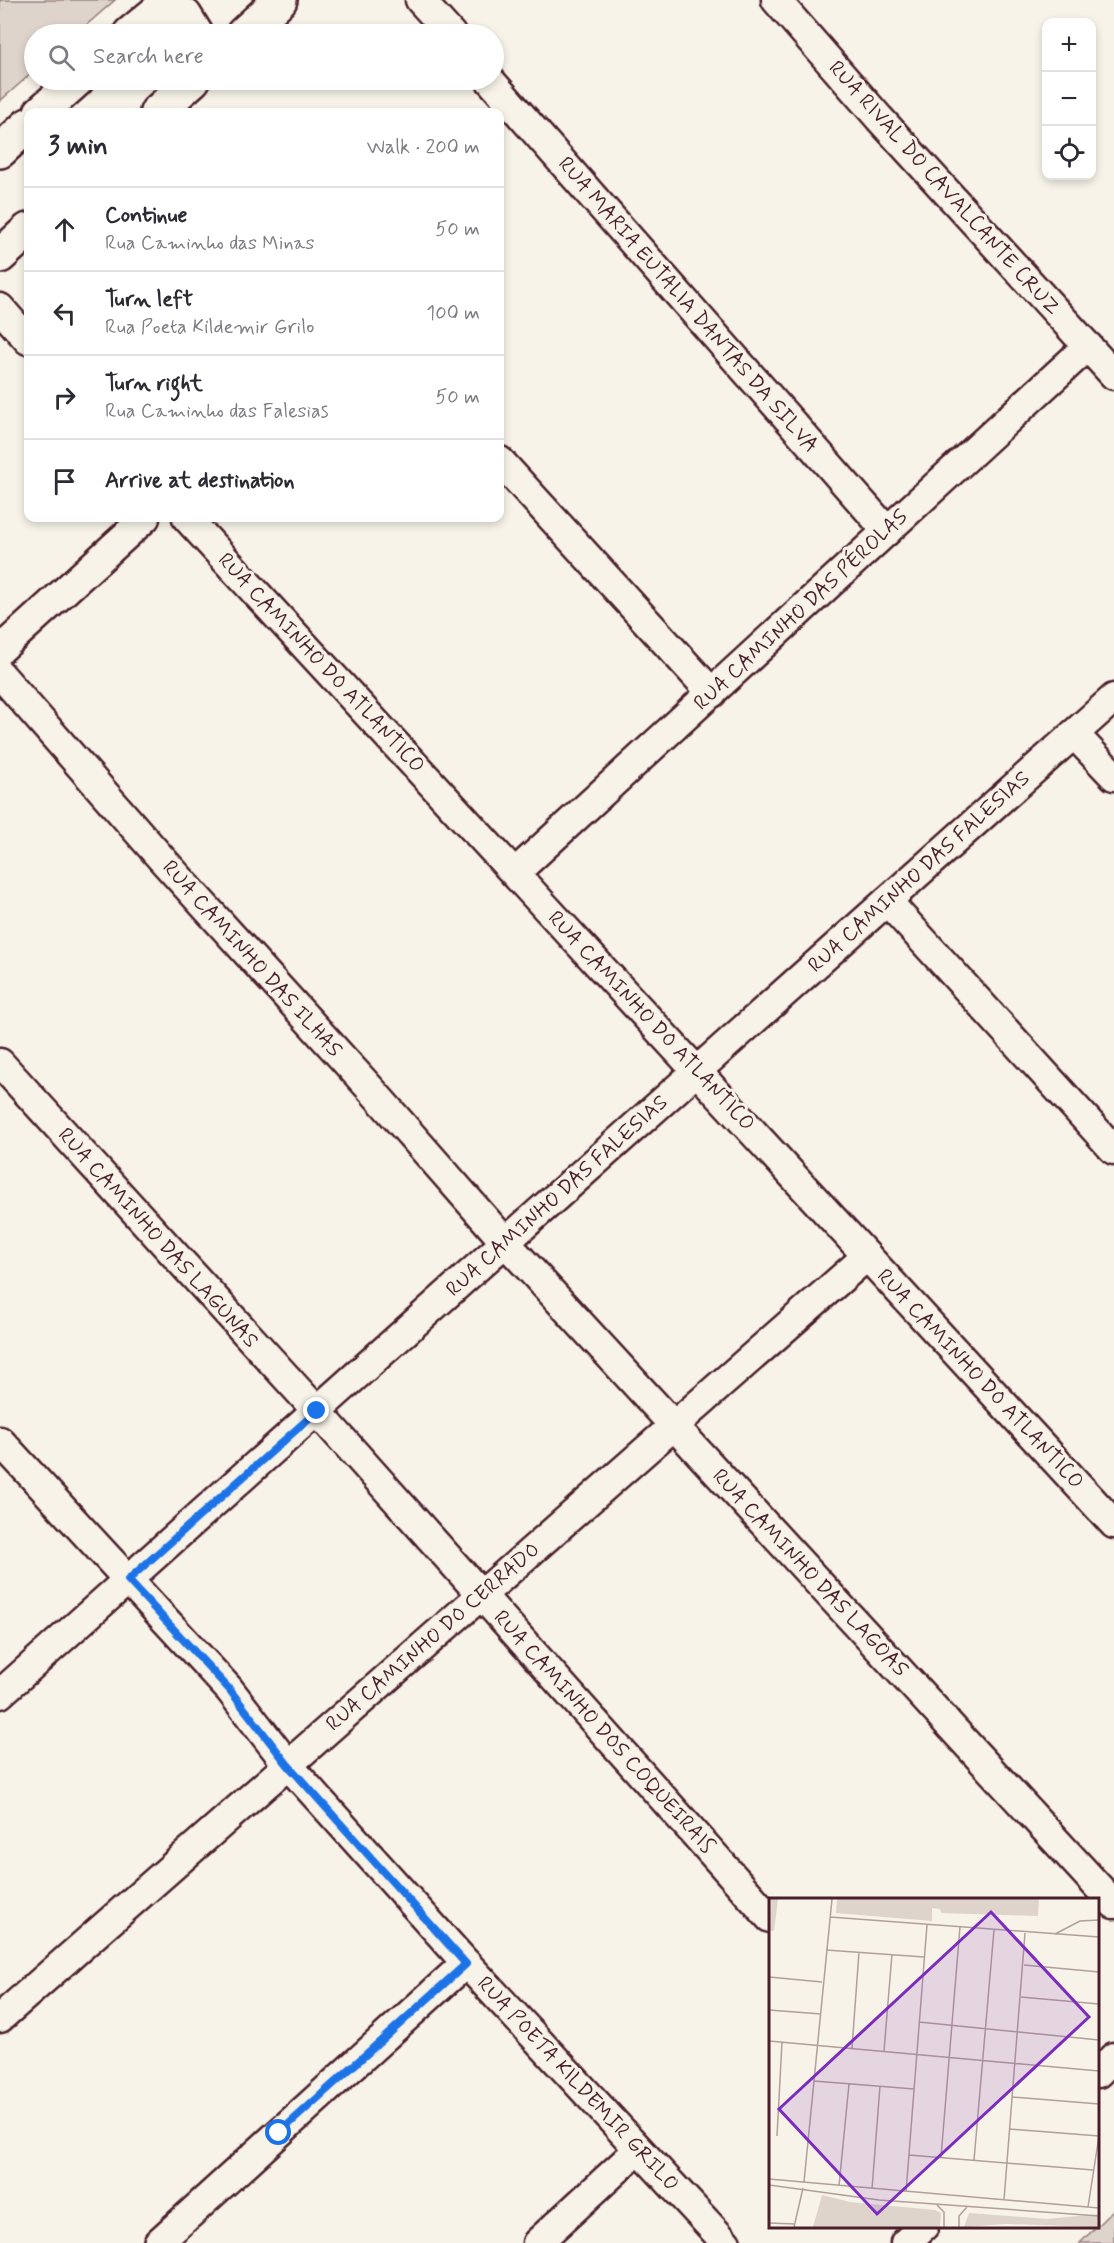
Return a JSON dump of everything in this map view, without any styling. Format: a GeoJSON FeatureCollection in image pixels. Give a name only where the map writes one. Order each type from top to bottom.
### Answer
{"type":"FeatureCollection","features":[{"type":"Feature","properties":{"kind":"main road"},"geometry":{"type":"LineString","coordinates":[[254,24],[280,0]]}},
{"type":"Feature","properties":{"kind":"main road"},"geometry":{"type":"LineString","coordinates":[[142,24],[166,4],[185,16],[190,24]]}},
{"type":"Feature","properties":{"kind":"main road"},"geometry":{"type":"LineString","coordinates":[[46,108],[66,90]]}},
{"type":"Feature","properties":{"kind":"main road"},"geometry":{"type":"LineString","coordinates":[[170,108],[185,90]]}},
{"type":"Feature","properties":{"kind":"main road"},"geometry":{"type":"LineString","coordinates":[[0,151],[24,128]]}},
{"type":"Feature","properties":{"kind":"main road"},"geometry":{"type":"LineString","coordinates":[[0,256],[24,234]]}},
{"type":"Feature","properties":{"kind":"street"},"geometry":{"type":"LineString","coordinates":[[420,0],[442,24]]}},
{"type":"Feature","properties":{"kind":"street","name":"RUA RIVAL DO CAVALCANTE CRUZ"},"geometry":{"type":"LineString","coordinates":[[776,0],[887,126],[1114,375]]}},
{"type":"Feature","properties":{"kind":"street","name":"RUA MARIA EUTALIA DANTAS DA SILVA"},"geometry":{"type":"LineString","coordinates":[[499,90],[887,531]]}},
{"type":"Feature","properties":{"kind":"street"},"geometry":{"type":"LineString","coordinates":[[0,308],[24,335]]}},
{"type":"Feature","properties":{"kind":"street","name":"RUA CAMINHO DAS PÉROLAS"},"geometry":{"type":"LineString","coordinates":[[515,873],[1088,346]]}},
{"type":"Feature","properties":{"kind":"street"},"geometry":{"type":"LineString","coordinates":[[504,465],[712,693]]}},
{"type":"Feature","properties":{"kind":"street"},"geometry":{"type":"LineString","coordinates":[[0,650],[141,522]]}},
{"type":"Feature","properties":{"kind":"street","name":"RUA CAMINHO DO ATLANTICO"},"geometry":{"type":"LineString","coordinates":[[191,522],[1114,1524]]}},
{"type":"Feature","properties":{"kind":"street","name":"RUA CAMINHO DAS ILHAS"},"geometry":{"type":"LineString","coordinates":[[0,674],[161,858],[377,1096],[506,1243]]}},
{"type":"Feature","properties":{"kind":"street","name":"RUA CAMINHO DAS FALESIAS"},"geometry":{"type":"LineString","coordinates":[[0,1694],[1114,698]]}},
{"type":"Feature","properties":{"kind":"street"},"geometry":{"type":"LineString","coordinates":[[1074,734],[1114,776]]}},
{"type":"Feature","properties":{"kind":"street"},"geometry":{"type":"LineString","coordinates":[[887,901],[1114,1150]]}},
{"type":"Feature","properties":{"kind":"street","name":"RUA CAMINHO DAS LAGUNAS"},"geometry":{"type":"LineString","coordinates":[[0,1063],[317,1411]]}},
{"type":"Feature","properties":{"kind":"street","name":"RUA CAMINHO DAS LAGOAS"},"geometry":{"type":"LineString","coordinates":[[506,1243],[1114,1904]]}},
{"type":"Feature","properties":{"kind":"street","name":"RUA CAMINHO DO CERRADO"},"geometry":{"type":"LineString","coordinates":[[0,2018],[867,1256]]}},
{"type":"Feature","properties":{"kind":"street","name":"RUA CAMINHO DOS COQUEIRAIS"},"geometry":{"type":"LineString","coordinates":[[317,1411],[769,1916]]}},
{"type":"Feature","properties":{"kind":"street","name":"RUA POETA KILDEMIR GRILO"},"geometry":{"type":"LineString","coordinates":[[0,1441],[229,1689],[288,1765],[466,1964],[559,2061],[638,2150],[726,2243]]}},
{"type":"Feature","properties":{"kind":"street"},"geometry":{"type":"LineString","coordinates":[[158,2243],[466,1964]]}},
{"type":"Feature","properties":{"kind":"street"},"geometry":{"type":"LineString","coordinates":[[1099,2072],[1114,2056]]}},
{"type":"Feature","properties":{"kind":"street"},"geometry":{"type":"LineString","coordinates":[[537,2243],[638,2150]]}},
{"type":"Feature","properties":{"kind":"street"},"geometry":{"type":"LineString","coordinates":[[905,2243],[922,2228]]}},
{"type":"Feature","properties":{"kind":"shaded area"},"geometry":{"type":"Polygon","coordinates":[[[0,0],[115,0],[87,24],[24,24],[24,80],[0,101],[0,0]]]}},
{"type":"Feature","properties":{"kind":"shaded area"},"geometry":{"type":"Polygon","coordinates":[[[1114,2209],[1114,2243],[1080,2243],[1095,2228],[1099,2228],[1099,2224],[1114,2209]]]}},
{"type":"Feature","properties":{"kind":"route"},"geometry":{"type":"LineString","coordinates":[[279,2133],[466,1964],[288,1765],[229,1689],[128,1580],[317,1411]]}}]}
